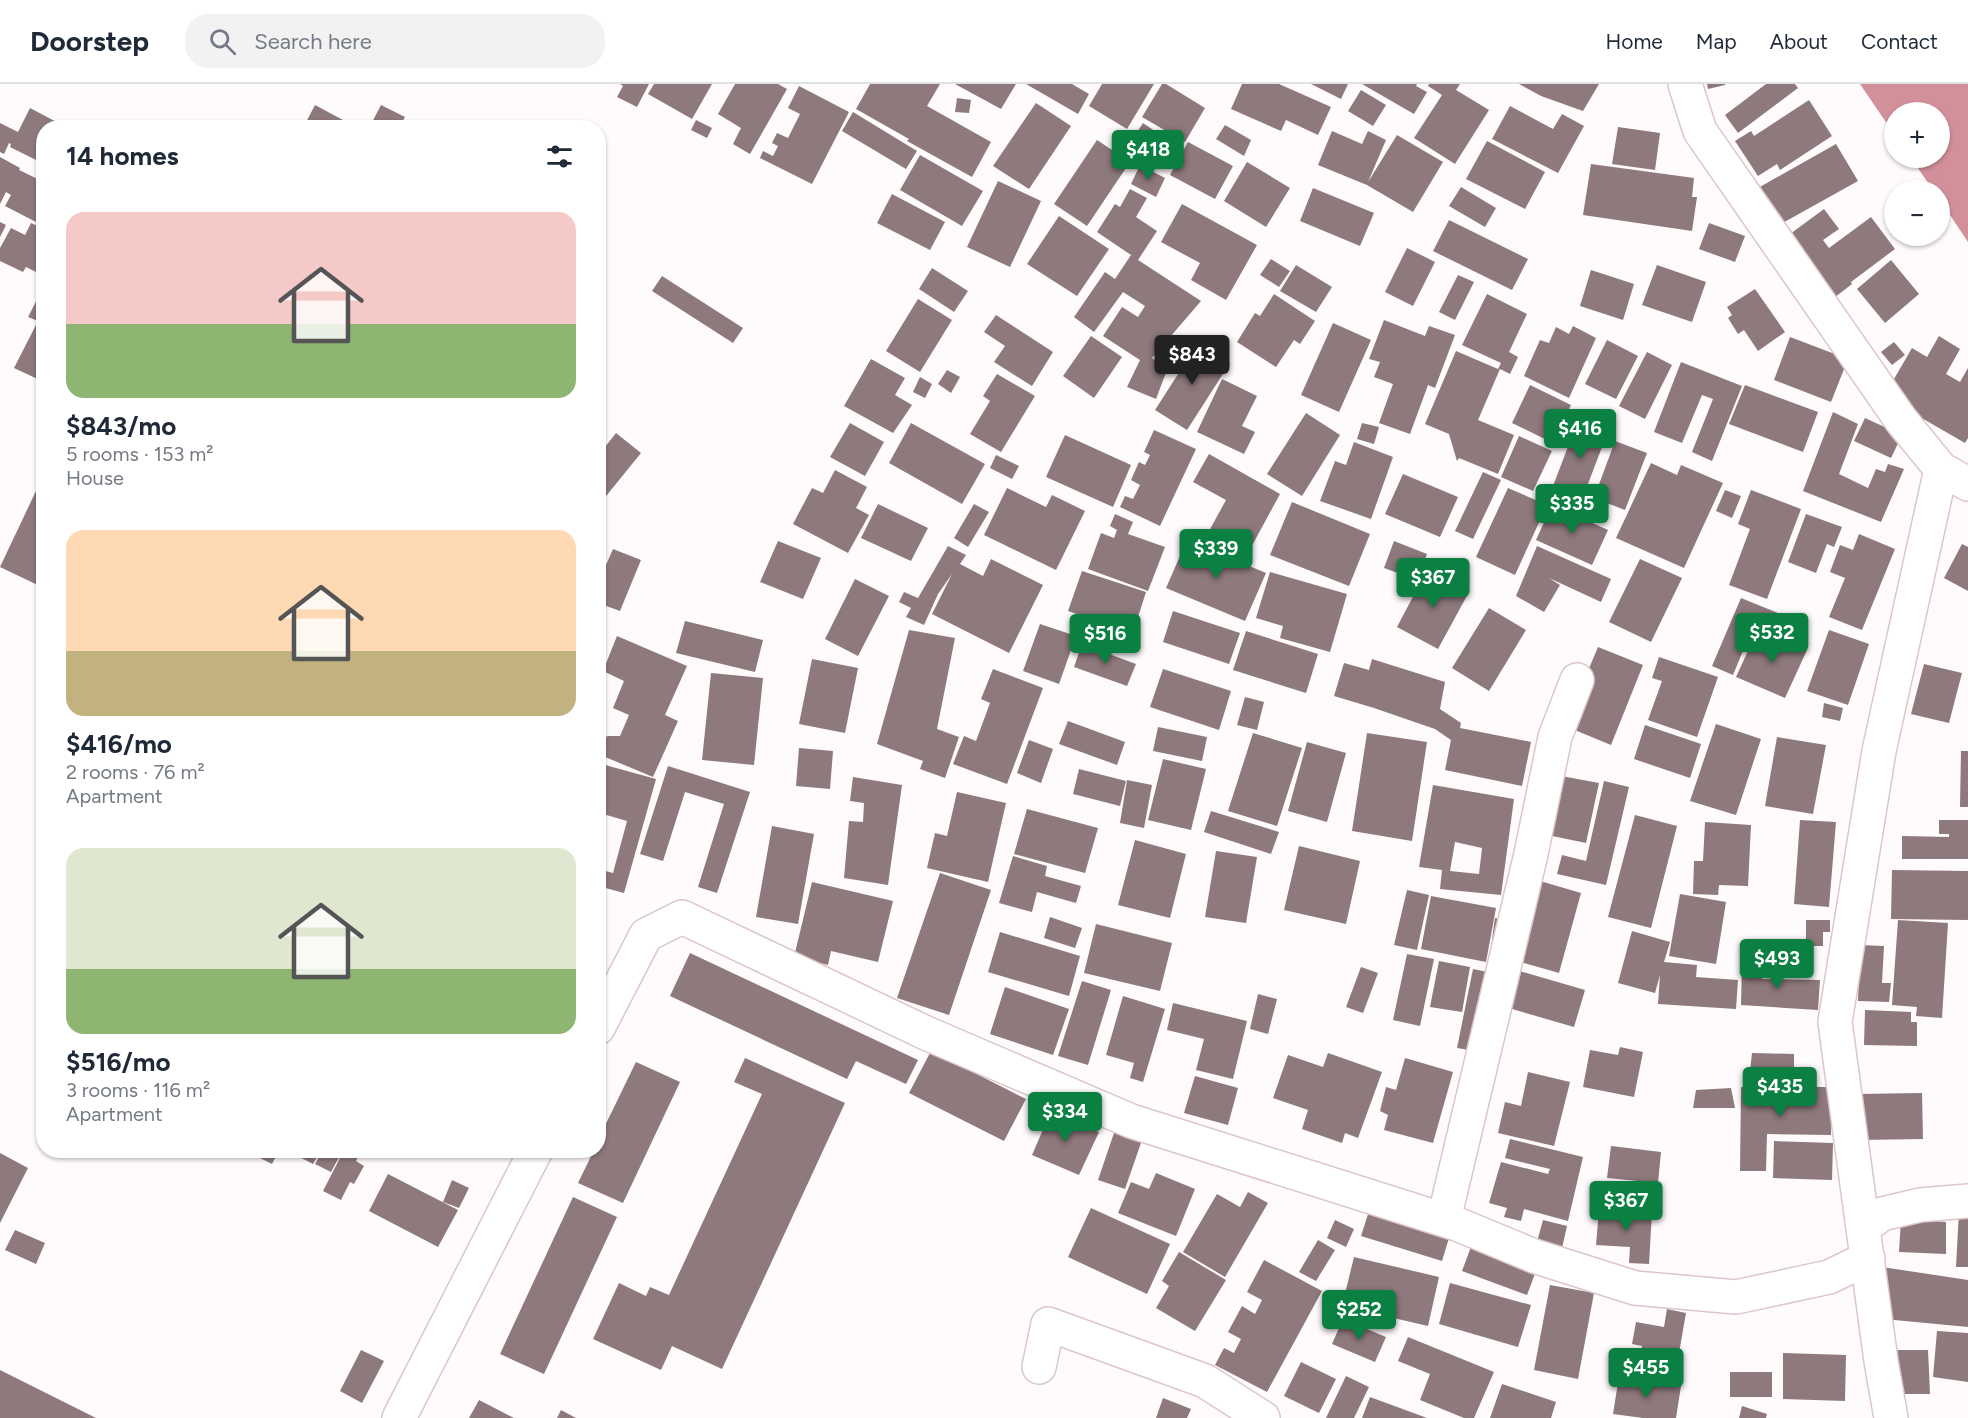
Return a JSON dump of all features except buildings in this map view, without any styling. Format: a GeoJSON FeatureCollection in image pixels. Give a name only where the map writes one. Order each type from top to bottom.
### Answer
{"type":"FeatureCollection","features":[{"type":"Feature","properties":{"kind":"street"},"geometry":{"type":"LineString","coordinates":[[1685,84],[1700,131],[1901,420],[1955,476],[1879,752],[1835,1022],[1891,1418]]}},
{"type":"Feature","properties":{"kind":"street"},"geometry":{"type":"LineString","coordinates":[[1444,1219],[1531,854],[1555,737],[1577,680]]}},
{"type":"Feature","properties":{"kind":"street"},"geometry":{"type":"LineString","coordinates":[[606,1012],[646,935],[682,916],[926,1033],[1131,1121],[1444,1219],[1534,1256],[1635,1288],[1736,1297],[1829,1277],[1866,1243],[1882,1214],[1920,1205],[1968,1201]]}},
{"type":"Feature","properties":{"kind":"street"},"geometry":{"type":"LineString","coordinates":[[399,1418],[532,1158]]}},
{"type":"Feature","properties":{"kind":"street"},"geometry":{"type":"LineString","coordinates":[[1039,1367],[1047,1324],[1205,1381],[1263,1418]]}},
{"type":"Feature","properties":{"kind":"shaded area"},"geometry":{"type":"Polygon","coordinates":[[[1860,84],[1968,84],[1968,242],[1950,215],[1950,180],[1926,180],[1918,168],[1950,168],[1950,102],[1884,102],[1884,119],[1860,84]]]}}]}
